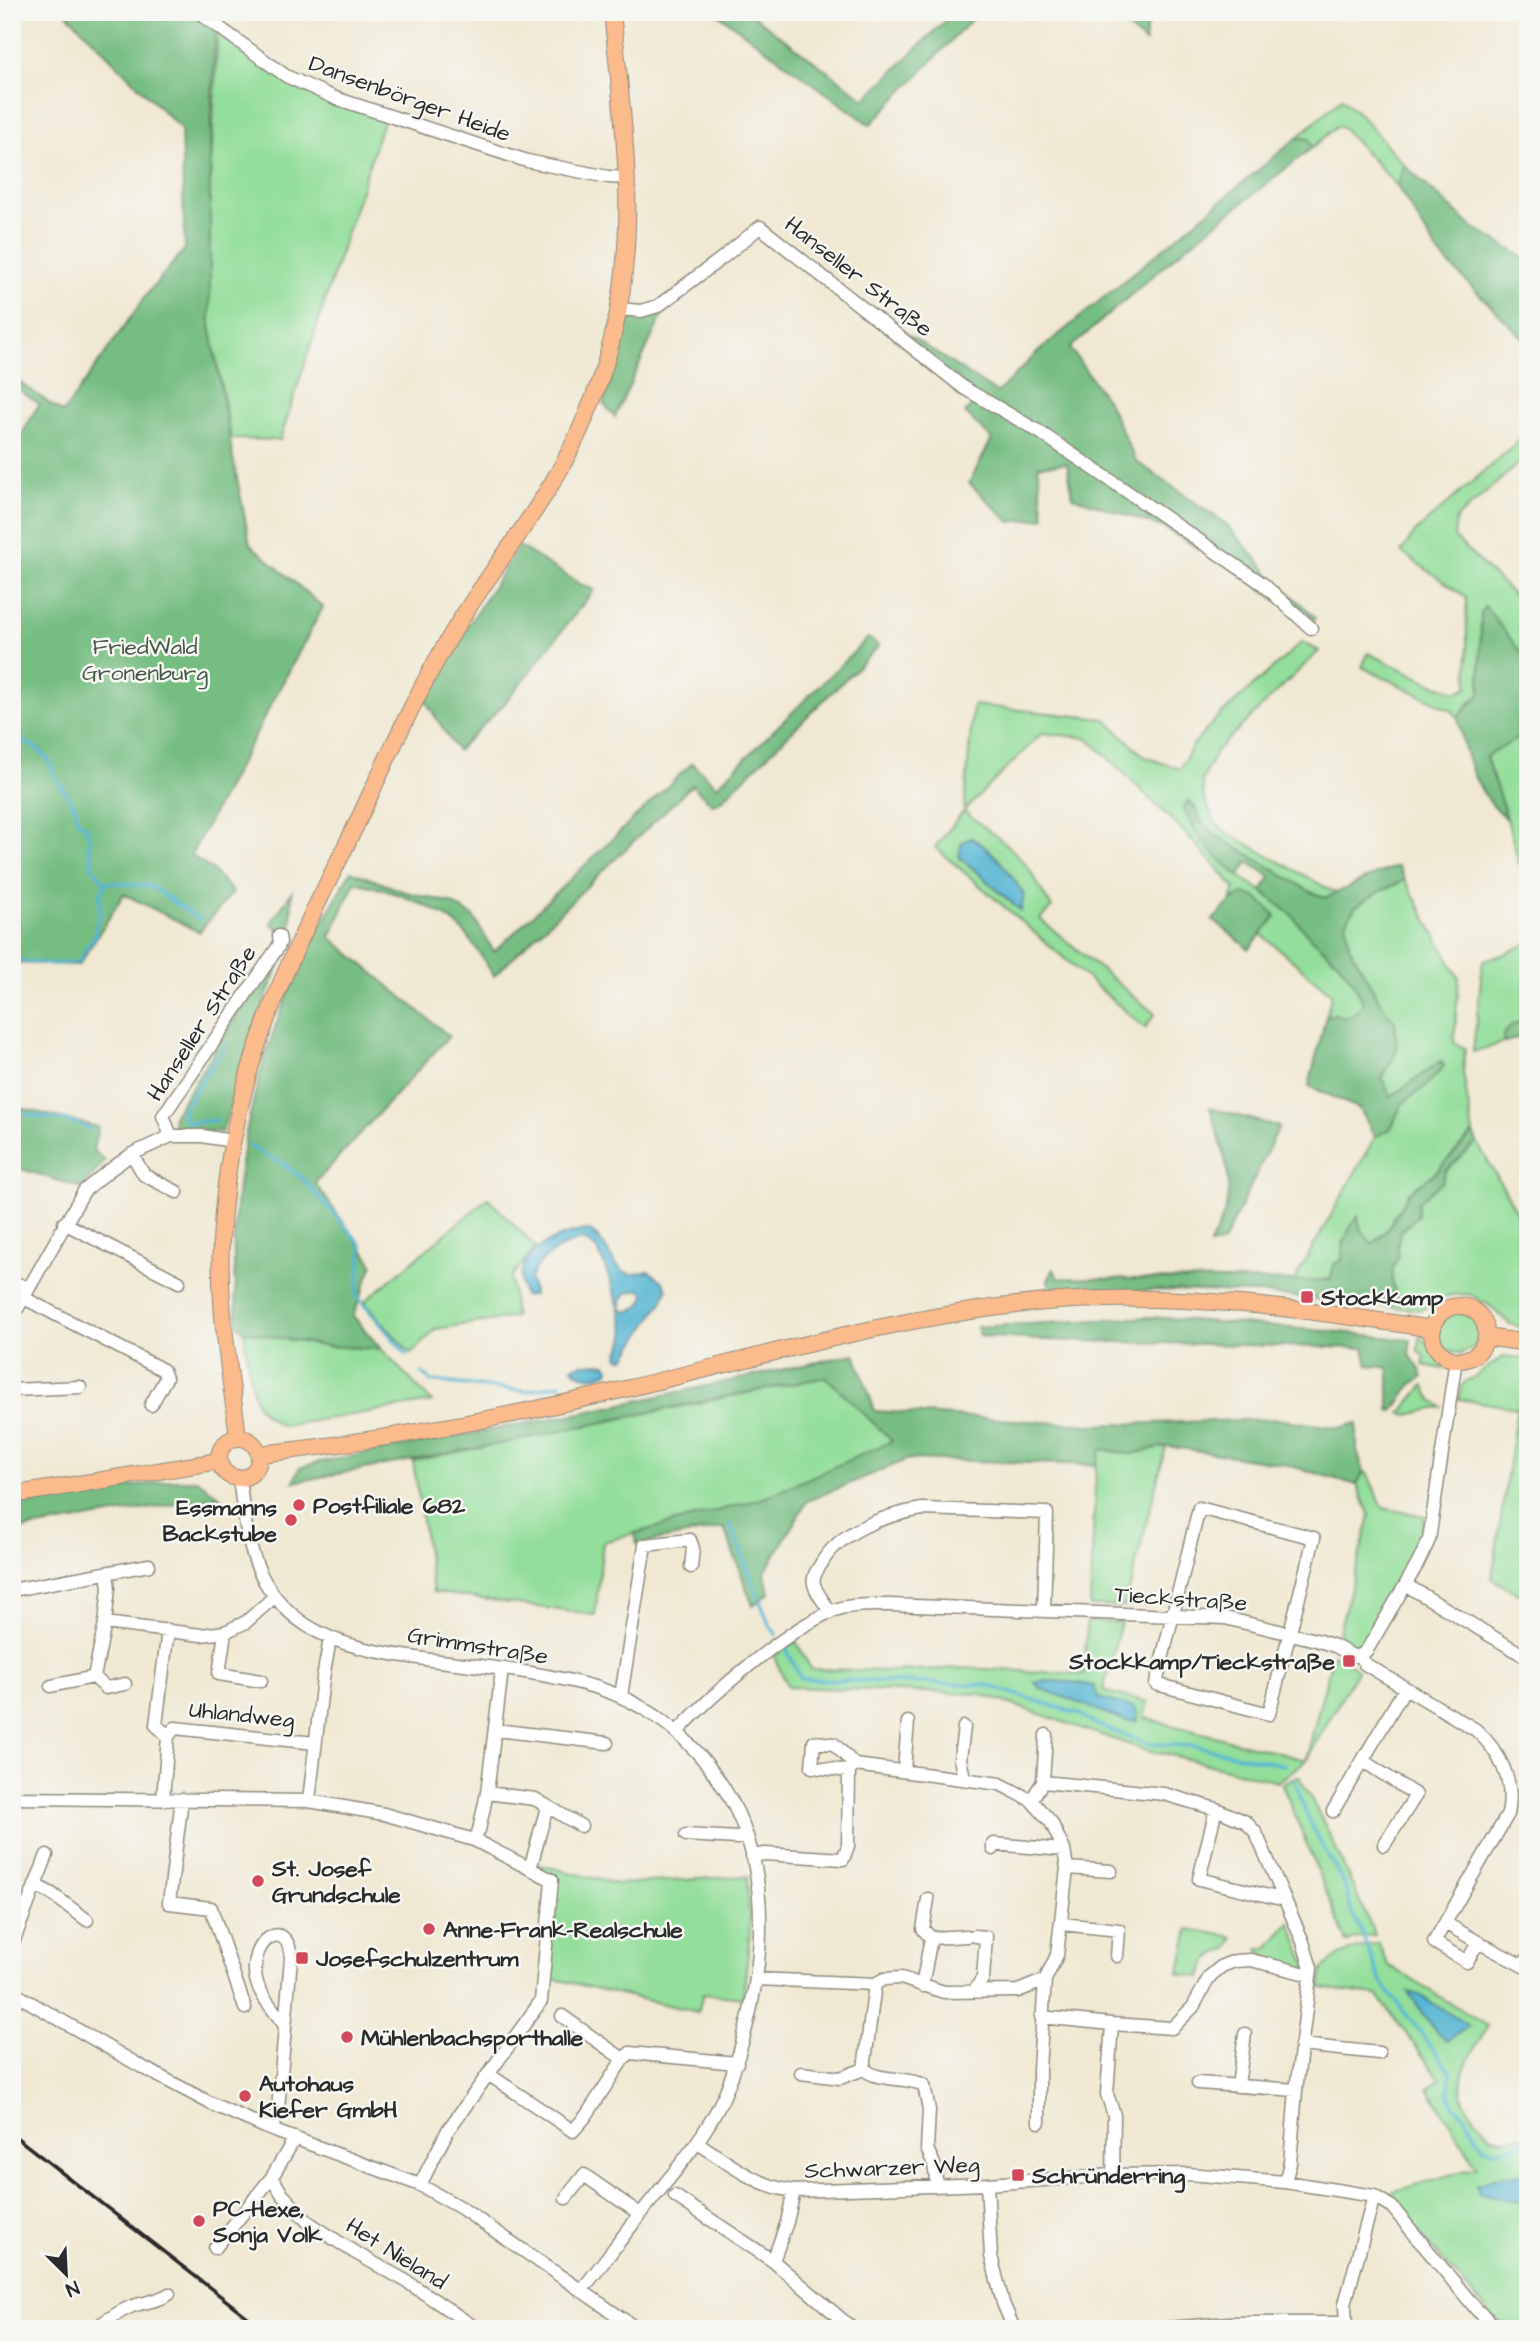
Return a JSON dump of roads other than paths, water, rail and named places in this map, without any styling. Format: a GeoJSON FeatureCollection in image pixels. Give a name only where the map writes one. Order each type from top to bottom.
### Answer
{"type":"FeatureCollection","features":[{"type":"Feature","properties":{"kind":"main road"},"geometry":{"type":"LineString","coordinates":[[238,1437],[221,1312],[221,1241],[232,1141],[255,1052],[302,938],[432,668],[475,596],[553,481],[578,436],[599,385],[619,309],[627,251],[626,178],[611,12]]}},
{"type":"Feature","properties":{"kind":"main road"},"geometry":{"type":"LineString","coordinates":[[259,1454],[466,1423],[543,1408],[881,1328],[1044,1302],[1111,1299],[1216,1300],[1307,1309],[1433,1329]]}},
{"type":"Feature","properties":{"kind":"main road"},"geometry":{"type":"LineString","coordinates":[[1464,1306],[1479,1314],[1486,1337],[1483,1345],[1472,1356],[1456,1359],[1441,1352],[1436,1345],[1433,1329],[1435,1321],[1447,1309],[1464,1306]]}},
{"type":"Feature","properties":{"kind":"main road"},"geometry":{"type":"LineString","coordinates":[[1486,1337],[1528,1343]]}},
{"type":"Feature","properties":{"kind":"main road"},"geometry":{"type":"LineString","coordinates":[[238,1437],[250,1440],[259,1454],[256,1469],[252,1474],[239,1478],[225,1473],[219,1461],[222,1446],[238,1437]]}},
{"type":"Feature","properties":{"kind":"main road"},"geometry":{"type":"LineString","coordinates":[[12,1495],[219,1461]]}},
{"type":"Feature","properties":{"kind":"street","name":"Dansenbörger Heide"},"geometry":{"type":"LineString","coordinates":[[198,12],[286,76],[335,97],[527,161],[626,178]]}},
{"type":"Feature","properties":{"kind":"street","name":"Hanseller Straße"},"geometry":{"type":"LineString","coordinates":[[619,309],[641,312],[658,306],[760,227],[964,388],[1038,431],[1262,584],[1311,628]]}},
{"type":"Feature","properties":{"kind":"street","name":"Hanseller Straße"},"geometry":{"type":"LineString","coordinates":[[171,1136],[163,1116],[278,947],[279,936]]}},
{"type":"Feature","properties":{"kind":"street","name":"Hanseller Straße"},"geometry":{"type":"LineString","coordinates":[[12,1318],[84,1191],[132,1154],[171,1136],[202,1136],[232,1141]]}},
{"type":"Feature","properties":{"kind":"street"},"geometry":{"type":"LineString","coordinates":[[132,1154],[144,1175],[177,1192]]}},
{"type":"Feature","properties":{"kind":"street"},"geometry":{"type":"LineString","coordinates":[[64,1223],[179,1282]]}},
{"type":"Feature","properties":{"kind":"street"},"geometry":{"type":"LineString","coordinates":[[12,1282],[163,1370],[166,1378],[151,1405]]}},
{"type":"Feature","properties":{"kind":"street"},"geometry":{"type":"LineString","coordinates":[[1360,1656],[1367,1650],[1406,1585],[1429,1540],[1456,1359]]}},
{"type":"Feature","properties":{"kind":"street"},"geometry":{"type":"LineString","coordinates":[[12,1390],[80,1387]]}},
{"type":"Feature","properties":{"kind":"street","name":"Grimmstraße"},"geometry":{"type":"LineString","coordinates":[[239,1478],[251,1553],[259,1573],[274,1597],[306,1625],[330,1639],[390,1653],[572,1682],[621,1696],[677,1732],[712,1769],[728,1794],[747,1836],[758,1886],[760,1913],[756,1979],[737,2063],[723,2098],[698,2143],[581,2291]]}},
{"type":"Feature","properties":{"kind":"street"},"geometry":{"type":"LineString","coordinates":[[830,1612],[814,1584],[814,1576],[833,1546],[859,1530],[903,1512],[922,1508],[1048,1513],[1044,1611]]}},
{"type":"Feature","properties":{"kind":"street"},"geometry":{"type":"LineString","coordinates":[[1199,1508],[1314,1538],[1269,1714],[1156,1685],[1171,1616],[1199,1508]]}},
{"type":"Feature","properties":{"kind":"street"},"geometry":{"type":"LineString","coordinates":[[621,1696],[645,1545],[690,1539],[693,1548],[691,1567]]}},
{"type":"Feature","properties":{"kind":"street"},"geometry":{"type":"LineString","coordinates":[[12,1590],[149,1565]]}},
{"type":"Feature","properties":{"kind":"street"},"geometry":{"type":"LineString","coordinates":[[94,1677],[105,1623],[109,1588],[107,1574]]}},
{"type":"Feature","properties":{"kind":"street"},"geometry":{"type":"LineString","coordinates":[[1406,1585],[1528,1658]]}},
{"type":"Feature","properties":{"kind":"street"},"geometry":{"type":"LineString","coordinates":[[105,1623],[201,1635],[225,1632],[246,1622],[274,1597]]}},
{"type":"Feature","properties":{"kind":"street","name":"Tieckstraße"},"geometry":{"type":"LineString","coordinates":[[677,1732],[764,1655],[830,1612],[854,1605],[1237,1619],[1316,1640],[1353,1656],[1360,1656],[1365,1664],[1476,1730],[1491,1744],[1508,1780],[1511,1798],[1508,1814],[1445,1923]]}},
{"type":"Feature","properties":{"kind":"street"},"geometry":{"type":"LineString","coordinates":[[163,1799],[168,1736],[156,1725],[168,1630]]}},
{"type":"Feature","properties":{"kind":"street"},"geometry":{"type":"LineString","coordinates":[[225,1632],[219,1674],[261,1681]]}},
{"type":"Feature","properties":{"kind":"street","name":"Uhlandweg"},"geometry":{"type":"LineString","coordinates":[[309,1801],[330,1639]]}},
{"type":"Feature","properties":{"kind":"street"},"geometry":{"type":"LineString","coordinates":[[474,1840],[479,1830],[487,1793],[502,1670]]}},
{"type":"Feature","properties":{"kind":"street"},"geometry":{"type":"LineString","coordinates":[[94,1677],[106,1688],[125,1685]]}},
{"type":"Feature","properties":{"kind":"street"},"geometry":{"type":"LineString","coordinates":[[51,1686],[94,1677]]}},
{"type":"Feature","properties":{"kind":"street"},"geometry":{"type":"LineString","coordinates":[[1333,1811],[1405,1688]]}},
{"type":"Feature","properties":{"kind":"street"},"geometry":{"type":"LineString","coordinates":[[904,1770],[908,1722]]}},
{"type":"Feature","properties":{"kind":"street"},"geometry":{"type":"LineString","coordinates":[[964,1727],[960,1759],[964,1778]]}},
{"type":"Feature","properties":{"kind":"street","name":"Uhlandweg"},"geometry":{"type":"LineString","coordinates":[[168,1736],[175,1728],[315,1743]]}},
{"type":"Feature","properties":{"kind":"street"},"geometry":{"type":"LineString","coordinates":[[496,1730],[607,1743]]}},
{"type":"Feature","properties":{"kind":"street"},"geometry":{"type":"LineString","coordinates":[[1031,1800],[1043,1782],[1046,1735]]}},
{"type":"Feature","properties":{"kind":"street"},"geometry":{"type":"LineString","coordinates":[[1363,1761],[1416,1795],[1384,1845]]}},
{"type":"Feature","properties":{"kind":"street"},"geometry":{"type":"LineString","coordinates":[[752,1856],[765,1854],[843,1859],[848,1846],[852,1768],[904,1770],[1000,1784],[1031,1800],[1051,1822],[1064,1850],[1067,1868],[1057,1955],[1045,1980],[1041,2017],[1039,2122]]}},
{"type":"Feature","properties":{"kind":"street"},"geometry":{"type":"LineString","coordinates":[[1043,1782],[1164,1794],[1216,1809],[1247,1822],[1256,1833],[1304,1942],[1311,1968],[1290,2163],[1285,2182]]}},
{"type":"Feature","properties":{"kind":"street"},"geometry":{"type":"LineString","coordinates":[[487,1793],[535,1799],[581,1826]]}},
{"type":"Feature","properties":{"kind":"street"},"geometry":{"type":"LineString","coordinates":[[12,1798],[309,1801],[384,1814],[474,1840],[552,1880],[541,2001],[448,2130],[420,2185]]}},
{"type":"Feature","properties":{"kind":"street"},"geometry":{"type":"LineString","coordinates":[[181,1799],[169,1902],[211,1908],[245,2008]]}},
{"type":"Feature","properties":{"kind":"street"},"geometry":{"type":"LineString","coordinates":[[530,1869],[548,1807]]}},
{"type":"Feature","properties":{"kind":"street"},"geometry":{"type":"LineString","coordinates":[[1216,1809],[1199,1879],[1285,1900]]}},
{"type":"Feature","properties":{"kind":"street"},"geometry":{"type":"LineString","coordinates":[[686,1835],[737,1838],[747,1836]]}},
{"type":"Feature","properties":{"kind":"street"},"geometry":{"type":"LineString","coordinates":[[993,1850],[993,1844],[1064,1850]]}},
{"type":"Feature","properties":{"kind":"street"},"geometry":{"type":"LineString","coordinates":[[12,1945],[47,1855]]}},
{"type":"Feature","properties":{"kind":"street"},"geometry":{"type":"LineString","coordinates":[[1067,1868],[1111,1871]]}},
{"type":"Feature","properties":{"kind":"street"},"geometry":{"type":"LineString","coordinates":[[35,1885],[88,1920]]}},
{"type":"Feature","properties":{"kind":"street"},"geometry":{"type":"LineString","coordinates":[[922,1986],[931,1938],[923,1928],[928,1899]]}},
{"type":"Feature","properties":{"kind":"street"},"geometry":{"type":"LineString","coordinates":[[1478,1942],[1467,1962],[1434,1942],[1445,1923],[1478,1942],[1525,1962]]}},
{"type":"Feature","properties":{"kind":"street"},"geometry":{"type":"LineString","coordinates":[[1062,1924],[1119,1930],[1116,1956]]}},
{"type":"Feature","properties":{"kind":"street"},"geometry":{"type":"LineString","coordinates":[[272,2130],[278,2109],[285,2026],[290,1952],[283,1938],[273,1936],[260,1945],[256,1956],[255,1976],[262,1992],[285,2026]]}},
{"type":"Feature","properties":{"kind":"street"},"geometry":{"type":"LineString","coordinates":[[931,1938],[986,1937],[983,1978],[974,1992]]}},
{"type":"Feature","properties":{"kind":"street"},"geometry":{"type":"LineString","coordinates":[[1041,2017],[1172,2028],[1193,2007],[1210,1976],[1222,1966],[1235,1961],[1262,1962],[1310,1975]]}},
{"type":"Feature","properties":{"kind":"street"},"geometry":{"type":"LineString","coordinates":[[756,1979],[875,1983],[884,1979],[901,1978],[944,1992],[1018,1991],[1045,1980]]}},
{"type":"Feature","properties":{"kind":"street"},"geometry":{"type":"LineString","coordinates":[[864,2069],[875,1983]]}},
{"type":"Feature","properties":{"kind":"street"},"geometry":{"type":"LineString","coordinates":[[12,1992],[212,2104],[272,2130],[420,2185],[461,2208],[637,2329]]}},
{"type":"Feature","properties":{"kind":"street"},"geometry":{"type":"LineString","coordinates":[[562,2016],[623,2059]]}},
{"type":"Feature","properties":{"kind":"street"},"geometry":{"type":"LineString","coordinates":[[1112,2024],[1107,2094],[1114,2115],[1113,2175]]}},
{"type":"Feature","properties":{"kind":"street"},"geometry":{"type":"LineString","coordinates":[[1238,2086],[1245,2034]]}},
{"type":"Feature","properties":{"kind":"street"},"geometry":{"type":"LineString","coordinates":[[1301,2045],[1379,2053]]}},
{"type":"Feature","properties":{"kind":"street"},"geometry":{"type":"LineString","coordinates":[[488,2074],[573,2131],[586,2116],[623,2059],[630,2053],[737,2063]]}},
{"type":"Feature","properties":{"kind":"street"},"geometry":{"type":"LineString","coordinates":[[801,2073],[840,2078],[864,2069]]}},
{"type":"Feature","properties":{"kind":"street"},"geometry":{"type":"LineString","coordinates":[[864,2069],[872,2076],[912,2079],[924,2085],[929,2110],[927,2149],[934,2164],[937,2186]]}},
{"type":"Feature","properties":{"kind":"street"},"geometry":{"type":"LineString","coordinates":[[1198,2083],[1296,2090]]}},
{"type":"Feature","properties":{"kind":"street"},"geometry":{"type":"LineString","coordinates":[[215,2248],[272,2178],[295,2138]]}},
{"type":"Feature","properties":{"kind":"street","name":"Schwarzer Weg"},"geometry":{"type":"LineString","coordinates":[[698,2143],[753,2179],[775,2189],[794,2191],[987,2184],[1113,2175],[1188,2174],[1285,2182],[1374,2196]]}},
{"type":"Feature","properties":{"kind":"street"},"geometry":{"type":"LineString","coordinates":[[566,2198],[584,2175],[640,2214]]}},
{"type":"Feature","properties":{"kind":"street","name":"Het Nieland"},"geometry":{"type":"LineString","coordinates":[[272,2178],[282,2194],[308,2222],[406,2281],[477,2329]]}},
{"type":"Feature","properties":{"kind":"street"},"geometry":{"type":"LineString","coordinates":[[987,2184],[991,2256],[1003,2303],[1014,2329]]}},
{"type":"Feature","properties":{"kind":"street"},"geometry":{"type":"LineString","coordinates":[[773,2261],[787,2222],[794,2191]]}},
{"type":"Feature","properties":{"kind":"street"},"geometry":{"type":"LineString","coordinates":[[675,2196],[773,2261],[853,2329]]}},
{"type":"Feature","properties":{"kind":"street"},"geometry":{"type":"LineString","coordinates":[[1156,2329],[1229,2323],[1345,2326],[1345,2304],[1374,2196],[1392,2207],[1454,2284],[1496,2327]]}},
{"type":"Feature","properties":{"kind":"street"},"geometry":{"type":"LineString","coordinates":[[94,2329],[131,2306],[161,2300],[169,2294]]}},
{"type":"Feature","properties":{"kind":"water"},"geometry":{"type":"Polygon","coordinates":[[[971,838],[994,855],[1013,878],[1024,895],[1021,911],[959,856],[962,843],[971,838]]]}},
{"type":"Feature","properties":{"kind":"water"},"geometry":{"type":"Polygon","coordinates":[[[587,1230],[594,1234],[625,1272],[634,1274],[649,1271],[662,1281],[667,1289],[662,1302],[625,1358],[618,1356],[625,1335],[609,1279],[597,1250],[584,1240],[560,1248],[546,1258],[530,1278],[534,1295],[524,1296],[522,1269],[528,1258],[548,1242],[587,1230]],[[640,1289],[629,1292],[621,1299],[622,1310],[630,1311],[636,1308],[645,1295],[640,1289]]]}},
{"type":"Feature","properties":{"kind":"water"},"geometry":{"type":"Polygon","coordinates":[[[582,1364],[606,1364],[608,1372],[588,1377],[572,1367],[582,1364]]]}},
{"type":"Feature","properties":{"kind":"water"},"geometry":{"type":"Polygon","coordinates":[[[1047,1681],[1094,1686],[1098,1698],[1134,1707],[1138,1721],[1126,1721],[1042,1689],[1035,1683],[1047,1681]]]}},
{"type":"Feature","properties":{"kind":"water"},"geometry":{"type":"Polygon","coordinates":[[[1408,1992],[1419,1995],[1469,2026],[1447,2041],[1438,2034],[1408,1992]]]}},
{"type":"Feature","properties":{"kind":"water"},"geometry":{"type":"Polygon","coordinates":[[[1528,2173],[1528,2201],[1519,2202],[1478,2194],[1476,2185],[1494,2178],[1528,2173]]]}},
{"type":"Feature","properties":{"kind":"waterway"},"geometry":{"type":"LineString","coordinates":[[12,735],[39,750],[48,759],[55,777],[76,808],[78,821],[88,828],[91,865],[105,887],[100,893],[100,914],[95,937],[86,947],[79,962],[51,964],[12,960]]}},
{"type":"Feature","properties":{"kind":"waterway"},"geometry":{"type":"LineString","coordinates":[[104,882],[150,886],[199,919]]}},
{"type":"Feature","properties":{"kind":"waterway"},"geometry":{"type":"LineString","coordinates":[[217,1120],[187,1123],[182,1111],[226,1044]]}},
{"type":"Feature","properties":{"kind":"waterway"},"geometry":{"type":"LineString","coordinates":[[12,1111],[18,1112]]}},
{"type":"Feature","properties":{"kind":"waterway"},"geometry":{"type":"LineString","coordinates":[[25,1114],[77,1123],[90,1129]]}},
{"type":"Feature","properties":{"kind":"waterway"},"geometry":{"type":"LineString","coordinates":[[249,1146],[285,1165],[302,1178],[359,1242],[362,1247],[357,1296],[407,1355]]}},
{"type":"Feature","properties":{"kind":"waterway"},"geometry":{"type":"LineString","coordinates":[[421,1373],[431,1381],[514,1390],[527,1391],[560,1384]]}},
{"type":"Feature","properties":{"kind":"waterway"},"geometry":{"type":"LineString","coordinates":[[730,1524],[769,1624],[777,1635]]}},
{"type":"Feature","properties":{"kind":"waterway"},"geometry":{"type":"LineString","coordinates":[[787,1650],[801,1679],[986,1685],[1079,1714],[1097,1725],[1150,1744],[1194,1746],[1284,1765]]}},
{"type":"Feature","properties":{"kind":"waterway"},"geometry":{"type":"LineString","coordinates":[[1295,1780],[1315,1833],[1343,1881],[1351,1911],[1381,1982],[1450,2071],[1449,2094],[1454,2106],[1464,2115],[1483,2147],[1494,2150],[1528,2143]]}},
{"type":"Feature","properties":{"kind":"railway"},"geometry":{"type":"LineString","coordinates":[[12,2134],[263,2329]]}},
{"type":"Feature","properties":{"kind":"place","name":"Stockkamp"},"geometry":{"type":"Point","coordinates":[1307,1297]}},
{"type":"Feature","properties":{"kind":"place","name":"Postfiliale 682"},"geometry":{"type":"Point","coordinates":[299,1505]}},
{"type":"Feature","properties":{"kind":"place","name":"Essmanns Backstube"},"geometry":{"type":"Point","coordinates":[291,1520]}},
{"type":"Feature","properties":{"kind":"place","name":"Stockkamp/Tieckstraße"},"geometry":{"type":"Point","coordinates":[1349,1661]}},
{"type":"Feature","properties":{"kind":"place","name":"St. Josef Grundschule"},"geometry":{"type":"Point","coordinates":[258,1881]}},
{"type":"Feature","properties":{"kind":"place","name":"Anne-Frank-Realschule"},"geometry":{"type":"Point","coordinates":[429,1929]}},
{"type":"Feature","properties":{"kind":"place","name":"Josefschulzentrum"},"geometry":{"type":"Point","coordinates":[302,1958]}},
{"type":"Feature","properties":{"kind":"place","name":"Mühlenbachsporthalle"},"geometry":{"type":"Point","coordinates":[347,2037]}},
{"type":"Feature","properties":{"kind":"place","name":"Autohaus Kiefer GmbH"},"geometry":{"type":"Point","coordinates":[245,2096]}},
{"type":"Feature","properties":{"kind":"place","name":"Schründerring"},"geometry":{"type":"Point","coordinates":[1018,2175]}},
{"type":"Feature","properties":{"kind":"place","name":"PC-Hexe, Sonja Volk"},"geometry":{"type":"Point","coordinates":[199,2221]}},
{"type":"Feature","properties":{"kind":"park label","name":"FriedWald Gronenburg"},"geometry":{"type":"Point","coordinates":[145,659]}}]}
